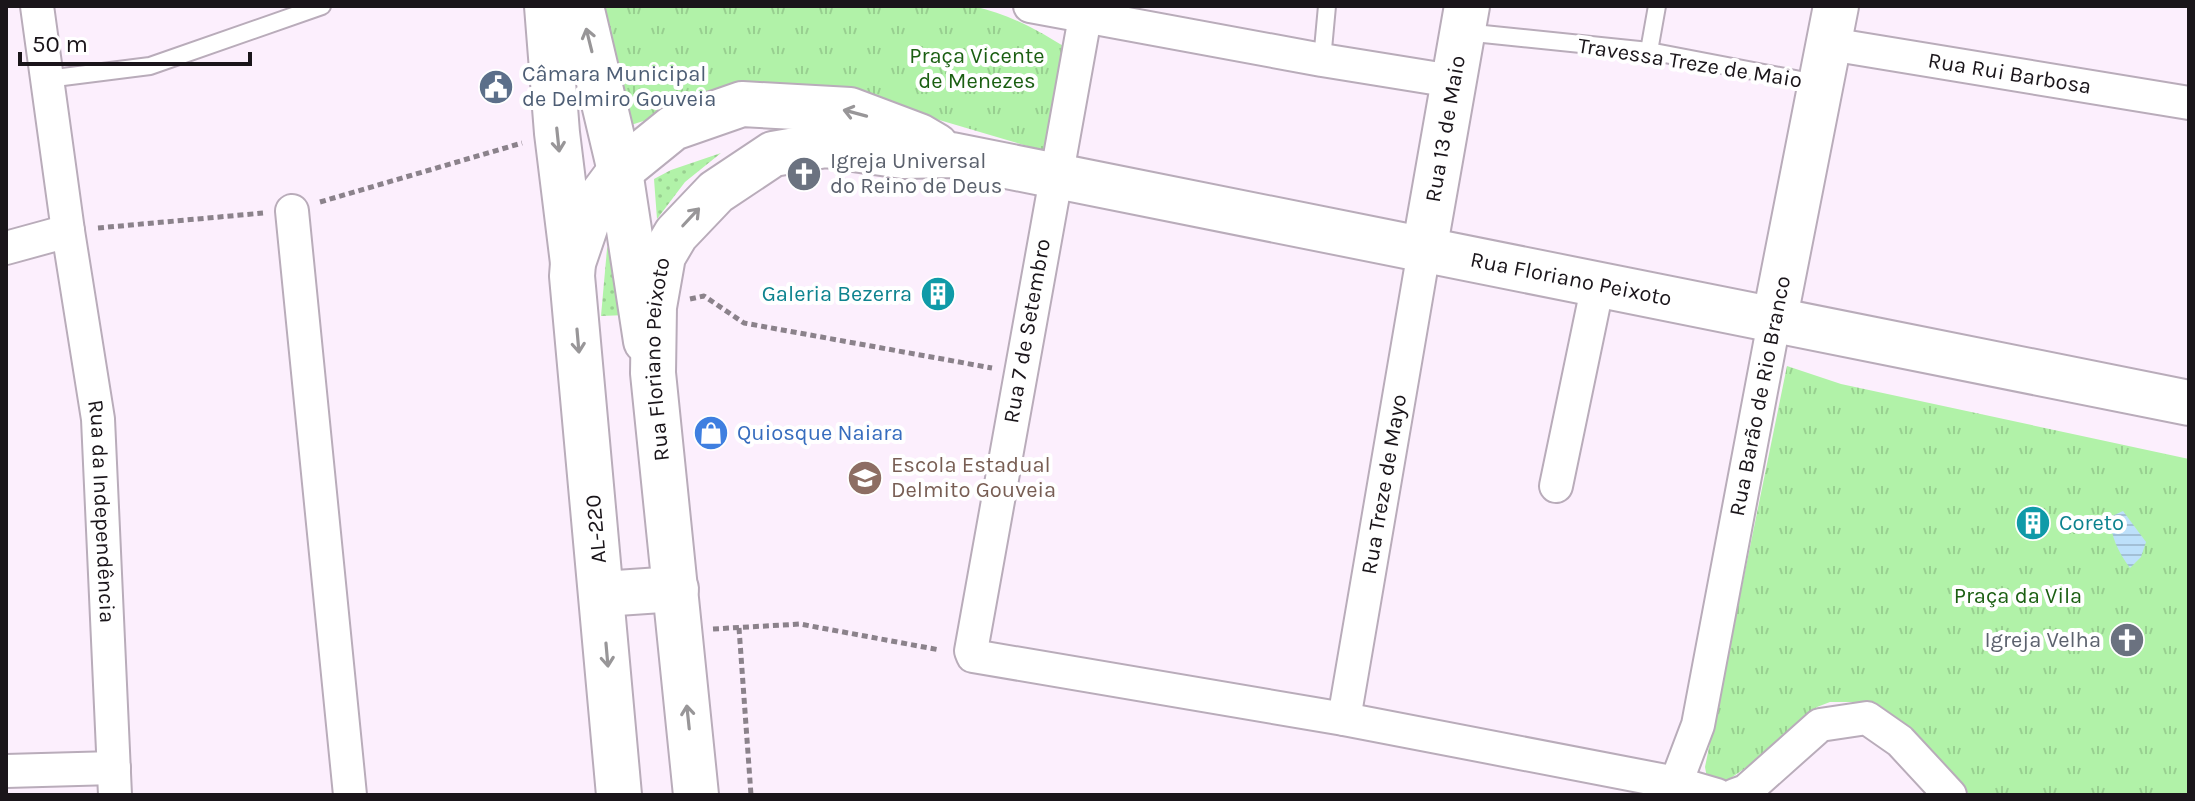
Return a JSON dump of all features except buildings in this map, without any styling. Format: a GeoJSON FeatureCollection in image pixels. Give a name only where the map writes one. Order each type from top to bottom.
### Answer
{"type":"FeatureCollection","features":[{"type":"Feature","properties":{"kind":"main road","name":"AL-220"},"geometry":{"type":"LineString","coordinates":[[547,6],[557,133],[573,263],[619,795]]}},
{"type":"Feature","properties":{"kind":"main road"},"geometry":{"type":"LineString","coordinates":[[581,6],[620,171],[643,330],[653,373]]}},
{"type":"Feature","properties":{"kind":"main road","name":"Rua 13 de Maio"},"geometry":{"type":"LineString","coordinates":[[1424,251],[1465,19]]}},
{"type":"Feature","properties":{"kind":"main road","name":"Rua Barão de Rio Branco"},"geometry":{"type":"LineString","coordinates":[[1775,317],[1829,45]]}},
{"type":"Feature","properties":{"kind":"main road","name":"Rua Floriano Peixoto"},"geometry":{"type":"LineString","coordinates":[[573,263],[591,210],[620,171],[673,128],[742,104],[850,110],[919,136],[952,155]]}},
{"type":"Feature","properties":{"kind":"main road","name":"Rua Floriano Peixoto"},"geometry":{"type":"LineString","coordinates":[[696,795],[653,373],[654,307],[663,256],[676,234],[716,192],[773,154],[825,145],[903,156],[952,155],[1424,251],[1775,317],[2189,403]]}},
{"type":"Feature","properties":{"kind":"main road"},"geometry":{"type":"LineString","coordinates":[[602,594],[676,589]]}},
{"type":"Feature","properties":{"kind":"street","name":"Rua da Independência"},"geometry":{"type":"LineString","coordinates":[[37,6],[98,419],[115,782]]}},
{"type":"Feature","properties":{"kind":"street"},"geometry":{"type":"LineString","coordinates":[[1030,6],[1086,11],[1322,60],[1452,81]]}},
{"type":"Feature","properties":{"kind":"street","name":"Rua 7 de Setembro"},"geometry":{"type":"LineString","coordinates":[[973,656],[971,651],[1086,11]]}},
{"type":"Feature","properties":{"kind":"street","name":"Rua Rui Barbosa"},"geometry":{"type":"LineString","coordinates":[[1829,45],[2189,103]]}},
{"type":"Feature","properties":{"kind":"street"},"geometry":{"type":"LineString","coordinates":[[292,211],[350,795]]}},
{"type":"Feature","properties":{"kind":"street"},"geometry":{"type":"LineString","coordinates":[[6,248],[68,231]]}},
{"type":"Feature","properties":{"kind":"street","name":"Rua Treze de Mayo"},"geometry":{"type":"LineString","coordinates":[[1344,719],[1424,251]]}},
{"type":"Feature","properties":{"kind":"street"},"geometry":{"type":"LineString","coordinates":[[1556,486],[1598,284]]}},
{"type":"Feature","properties":{"kind":"street","name":"Rua Barão de Rio Branco"},"geometry":{"type":"LineString","coordinates":[[1676,783],[1698,725],[1775,317]]}},
{"type":"Feature","properties":{"kind":"street"},"geometry":{"type":"LineString","coordinates":[[973,656],[1344,719],[1676,783],[1717,795]]}},
{"type":"Feature","properties":{"kind":"street"},"geometry":{"type":"LineString","coordinates":[[1735,795],[1746,791],[1820,725],[1867,718],[1900,741],[1950,795]]}},
{"type":"Feature","properties":{"kind":"street"},"geometry":{"type":"LineString","coordinates":[[6,771],[115,782]]}},
{"type":"Feature","properties":{"kind":"lane"},"geometry":{"type":"LineString","coordinates":[[47,79],[150,66],[322,6]]}},
{"type":"Feature","properties":{"kind":"lane"},"geometry":{"type":"LineString","coordinates":[[1322,60],[1327,6]]}},
{"type":"Feature","properties":{"kind":"lane"},"geometry":{"type":"LineString","coordinates":[[1649,51],[1657,6]]}},
{"type":"Feature","properties":{"kind":"lane","name":"Travessa Treze de Maio"},"geometry":{"type":"LineString","coordinates":[[1465,19],[1649,51],[1829,45]]}},
{"type":"Feature","properties":{"kind":"path"},"geometry":{"type":"LineString","coordinates":[[654,307],[704,296],[744,323],[1020,373]]}},
{"type":"Feature","properties":{"kind":"path"},"geometry":{"type":"LineString","coordinates":[[679,631],[800,624],[973,656]]}},
{"type":"Feature","properties":{"kind":"path"},"geometry":{"type":"LineString","coordinates":[[739,628],[751,795]]}},
{"type":"Feature","properties":{"kind":"green space","name":"Praça Vicente de Menezes"},"geometry":{"type":"Polygon","coordinates":[[[595,6],[973,6],[987,10],[1025,24],[1073,52],[1055,144],[1041,150],[902,109],[742,89],[631,125],[595,6]]]}},
{"type":"Feature","properties":{"kind":"green space"},"geometry":{"type":"Polygon","coordinates":[[[721,153],[685,182],[657,219],[654,179],[721,153]]]}},
{"type":"Feature","properties":{"kind":"green space"},"geometry":{"type":"Polygon","coordinates":[[[618,219],[627,315],[601,316],[607,249],[618,219]]]}},
{"type":"Feature","properties":{"kind":"green space","name":"Praça da Vila"},"geometry":{"type":"Polygon","coordinates":[[[1787,366],[1841,384],[2189,459],[2189,795],[1970,795],[1902,721],[1877,706],[1861,702],[1830,702],[1817,707],[1764,755],[1728,780],[1722,782],[1707,778],[1705,767],[1787,366]]]}},
{"type":"Feature","properties":{"kind":"water"},"geometry":{"type":"Polygon","coordinates":[[[2123,511],[2146,542],[2141,557],[2130,568],[2116,544],[2110,517],[2123,511]]]}},
{"type":"Feature","properties":{"kind":"place","name":"Câmara Municipal de Delmiro Gouveia"},"geometry":{"type":"Point","coordinates":[496,87]}},
{"type":"Feature","properties":{"kind":"place","name":"Igreja Universal do Reino de Deus"},"geometry":{"type":"Point","coordinates":[804,174]}},
{"type":"Feature","properties":{"kind":"place","name":"Galeria Bezerra"},"geometry":{"type":"Point","coordinates":[938,294]}},
{"type":"Feature","properties":{"kind":"place","name":"Quiosque Naiara"},"geometry":{"type":"Point","coordinates":[711,433]}},
{"type":"Feature","properties":{"kind":"place","name":"Escola Estadual Delmito Gouveia"},"geometry":{"type":"Point","coordinates":[865,478]}},
{"type":"Feature","properties":{"kind":"place","name":"Coreto"},"geometry":{"type":"Point","coordinates":[2033,523]}},
{"type":"Feature","properties":{"kind":"place","name":"Igreja Velha"},"geometry":{"type":"Point","coordinates":[2127,640]}}]}
